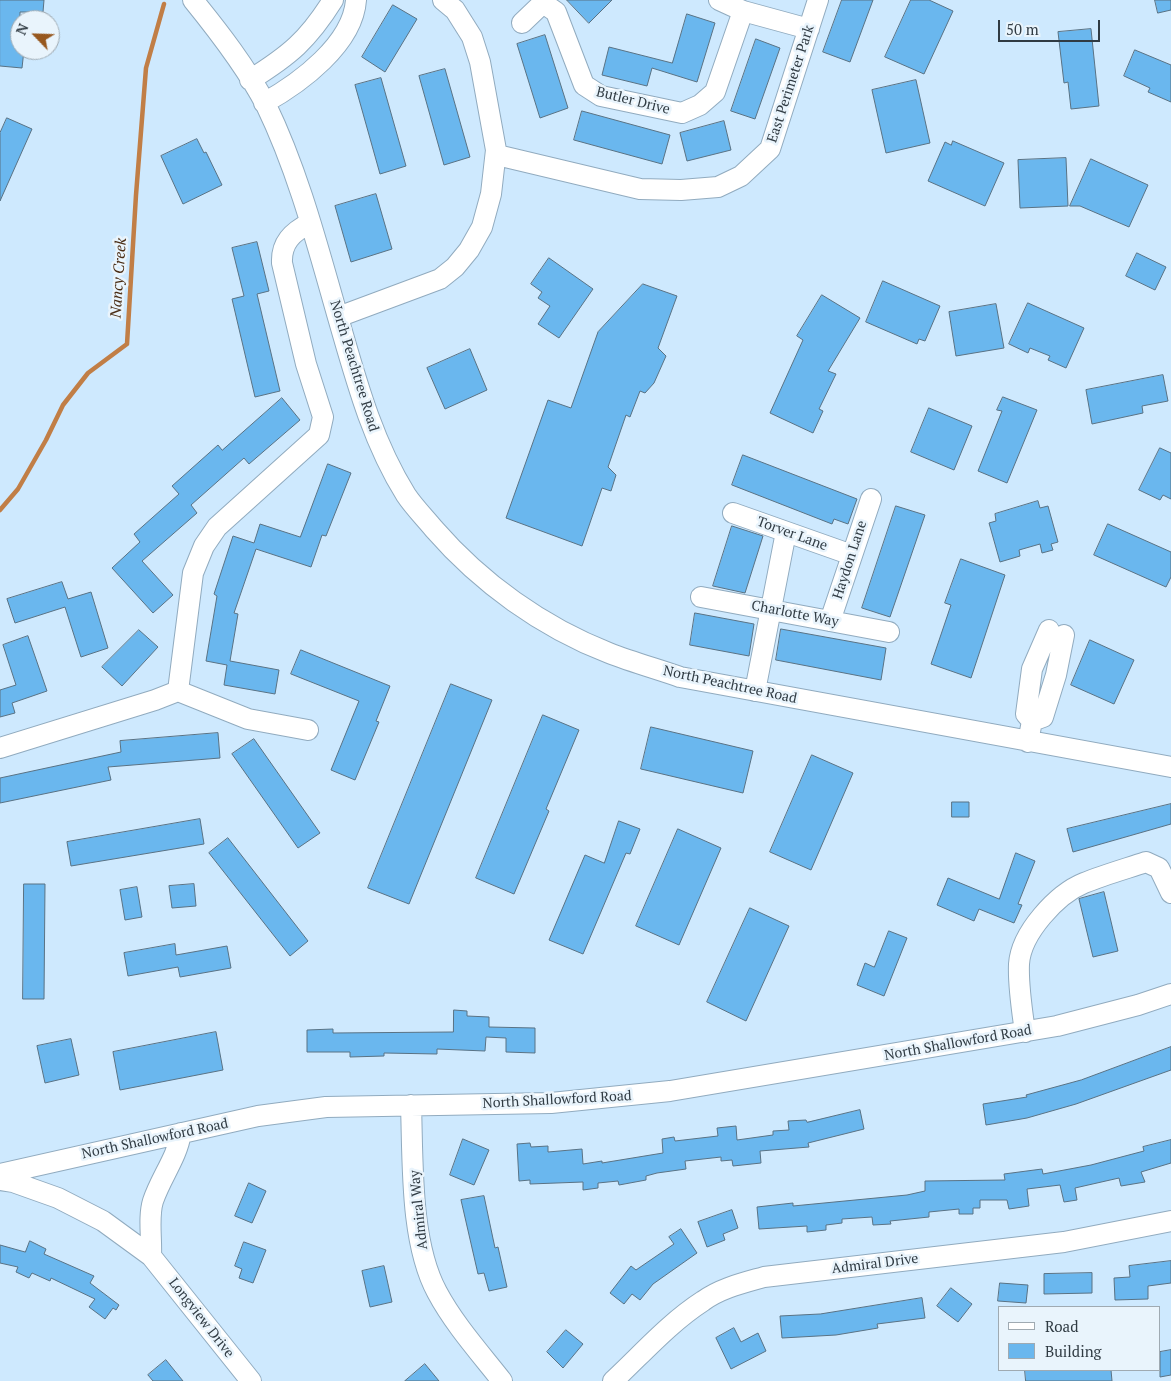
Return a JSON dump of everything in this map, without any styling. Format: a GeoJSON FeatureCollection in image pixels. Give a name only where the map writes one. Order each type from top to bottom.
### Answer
{"type":"FeatureCollection","features":[{"type":"Feature","properties":{"kind":"street","name":"North Peachtree Road"},"geometry":{"type":"LineString","coordinates":[[193,0],[250,80],[264,103],[286,154],[310,223],[354,375],[376,437],[407,496],[454,552],[472,569],[530,612],[608,653],[680,677],[1171,767]]}},
{"type":"Feature","properties":{"kind":"street"},"geometry":{"type":"LineString","coordinates":[[250,80],[291,54],[316,27],[333,0]]}},
{"type":"Feature","properties":{"kind":"street"},"geometry":{"type":"LineString","coordinates":[[264,103],[300,81],[328,53],[351,22],[356,0]]}},
{"type":"Feature","properties":{"kind":"street"},"geometry":{"type":"LineString","coordinates":[[338,317],[440,279],[469,250],[482,227],[491,194],[497,155],[480,62],[472,38],[455,10],[443,0]]}},
{"type":"Feature","properties":{"kind":"street"},"geometry":{"type":"LineString","coordinates":[[719,0],[743,11],[809,29]]}},
{"type":"Feature","properties":{"kind":"street","name":"East Perimeter Park"},"geometry":{"type":"LineString","coordinates":[[497,155],[640,189],[681,190],[718,187],[741,176],[770,149],[818,0]]}},
{"type":"Feature","properties":{"kind":"street"},"geometry":{"type":"LineString","coordinates":[[522,23],[545,1]]}},
{"type":"Feature","properties":{"kind":"street","name":"Butler Drive"},"geometry":{"type":"LineString","coordinates":[[545,1],[556,12],[584,85],[601,96],[682,113],[700,105],[715,92],[743,11]]}},
{"type":"Feature","properties":{"kind":"street"},"geometry":{"type":"LineString","coordinates":[[178,691],[193,573],[204,546],[217,526],[319,435],[323,417],[306,364],[282,263],[282,252],[287,240],[310,223]]}},
{"type":"Feature","properties":{"kind":"street","name":"Haydon Lane"},"geometry":{"type":"LineString","coordinates":[[830,621],[871,499]]}},
{"type":"Feature","properties":{"kind":"street","name":"Torver Lane"},"geometry":{"type":"LineString","coordinates":[[732,513],[852,555]]}},
{"type":"Feature","properties":{"kind":"street"},"geometry":{"type":"LineString","coordinates":[[755,692],[786,532]]}},
{"type":"Feature","properties":{"kind":"street","name":"Charlotte Way"},"geometry":{"type":"LineString","coordinates":[[701,597],[889,632]]}},
{"type":"Feature","properties":{"kind":"street"},"geometry":{"type":"LineString","coordinates":[[1028,742],[1032,720],[1026,714],[1032,669],[1056,632]]}},
{"type":"Feature","properties":{"kind":"street"},"geometry":{"type":"LineString","coordinates":[[0,748],[156,700],[178,691],[248,719],[308,730]]}},
{"type":"Feature","properties":{"kind":"street"},"geometry":{"type":"LineString","coordinates":[[1025,1032],[1019,962],[1031,932],[1052,907],[1071,890],[1084,883],[1146,862],[1159,868],[1171,893]]}},
{"type":"Feature","properties":{"kind":"street","name":"North Shallowford Road"},"geometry":{"type":"LineString","coordinates":[[0,1174],[258,1116],[326,1107],[595,1100],[670,1092],[1025,1032],[1092,1018],[1171,994]]}},
{"type":"Feature","properties":{"kind":"street","name":"Admiral Way"},"geometry":{"type":"LineString","coordinates":[[411,1105],[418,1225],[422,1254],[430,1278],[443,1304],[502,1381]]}},
{"type":"Feature","properties":{"kind":"street"},"geometry":{"type":"LineString","coordinates":[[151,1256],[152,1203],[162,1179],[175,1157],[180,1133]]}},
{"type":"Feature","properties":{"kind":"street","name":"Longview Drive"},"geometry":{"type":"LineString","coordinates":[[0,1180],[13,1182],[58,1198],[103,1221],[151,1256],[251,1381]]}},
{"type":"Feature","properties":{"kind":"street","name":"Admiral Drive"},"geometry":{"type":"LineString","coordinates":[[613,1381],[673,1324],[703,1300],[743,1283],[791,1274],[1064,1242],[1171,1221]]}},
{"type":"Feature","properties":{"kind":"building"},"geometry":{"type":"Polygon","coordinates":[[[0,0],[44,0],[43,10],[10,10],[10,60],[23,60],[22,68],[0,66],[0,0]]]}},
{"type":"Feature","properties":{"kind":"building"},"geometry":{"type":"Polygon","coordinates":[[[567,0],[612,0],[589,23],[567,0]]]}},
{"type":"Feature","properties":{"kind":"building"},"geometry":{"type":"Polygon","coordinates":[[[842,0],[873,0],[850,62],[823,52],[842,0]]]}},
{"type":"Feature","properties":{"kind":"building"},"geometry":{"type":"Polygon","coordinates":[[[911,0],[929,0],[953,11],[924,74],[885,57],[911,0]]]}},
{"type":"Feature","properties":{"kind":"building"},"geometry":{"type":"Polygon","coordinates":[[[1155,0],[1171,0],[1171,10],[1158,13],[1155,0]]]}},
{"type":"Feature","properties":{"kind":"building"},"geometry":{"type":"Polygon","coordinates":[[[393,5],[417,19],[385,72],[362,57],[393,5]]]}},
{"type":"Feature","properties":{"kind":"building"},"geometry":{"type":"Polygon","coordinates":[[[687,14],[715,23],[697,82],[652,68],[647,86],[602,75],[609,47],[672,63],[687,14]]]}},
{"type":"Feature","properties":{"kind":"building"},"geometry":{"type":"Polygon","coordinates":[[[1091,29],[1099,106],[1071,109],[1068,82],[1064,83],[1058,32],[1091,29]]]}},
{"type":"Feature","properties":{"kind":"building"},"geometry":{"type":"Polygon","coordinates":[[[545,35],[568,108],[540,118],[517,44],[545,35]]]}},
{"type":"Feature","properties":{"kind":"building"},"geometry":{"type":"Polygon","coordinates":[[[756,39],[780,48],[755,119],[731,111],[756,39]]]}},
{"type":"Feature","properties":{"kind":"building"},"geometry":{"type":"Polygon","coordinates":[[[1135,50],[1171,65],[1171,102],[1148,92],[1150,88],[1124,76],[1135,50]]]}},
{"type":"Feature","properties":{"kind":"building"},"geometry":{"type":"Polygon","coordinates":[[[445,69],[470,157],[444,165],[419,76],[445,69]]]}},
{"type":"Feature","properties":{"kind":"building"},"geometry":{"type":"Polygon","coordinates":[[[381,78],[406,166],[380,174],[355,85],[381,78]]]}},
{"type":"Feature","properties":{"kind":"building"},"geometry":{"type":"Polygon","coordinates":[[[916,80],[930,143],[886,153],[872,90],[916,80]]]}},
{"type":"Feature","properties":{"kind":"building"},"geometry":{"type":"Polygon","coordinates":[[[582,111],[670,135],[662,164],[574,140],[582,111]]]}},
{"type":"Feature","properties":{"kind":"building"},"geometry":{"type":"Polygon","coordinates":[[[7,118],[32,129],[0,201],[0,133],[7,118]]]}},
{"type":"Feature","properties":{"kind":"building"},"geometry":{"type":"Polygon","coordinates":[[[724,121],[731,150],[687,161],[680,133],[724,121]]]}},
{"type":"Feature","properties":{"kind":"building"},"geometry":{"type":"Polygon","coordinates":[[[197,139],[204,153],[206,152],[222,185],[183,204],[161,156],[197,139]]]}},
{"type":"Feature","properties":{"kind":"building"},"geometry":{"type":"Polygon","coordinates":[[[953,141],[1004,163],[985,206],[928,181],[945,142],[951,145],[953,141]]]}},
{"type":"Feature","properties":{"kind":"building"},"geometry":{"type":"Polygon","coordinates":[[[1066,158],[1068,206],[1020,208],[1018,160],[1066,158]]]}},
{"type":"Feature","properties":{"kind":"building"},"geometry":{"type":"Polygon","coordinates":[[[1091,159],[1148,185],[1129,227],[1080,206],[1070,206],[1091,159]]]}},
{"type":"Feature","properties":{"kind":"building"},"geometry":{"type":"Polygon","coordinates":[[[376,194],[392,249],[351,262],[335,206],[376,194]]]}},
{"type":"Feature","properties":{"kind":"building"},"geometry":{"type":"Polygon","coordinates":[[[257,242],[269,291],[257,294],[280,391],[255,397],[232,299],[244,296],[232,248],[257,242]]]}},
{"type":"Feature","properties":{"kind":"building"},"geometry":{"type":"Polygon","coordinates":[[[1137,253],[1166,267],[1155,290],[1126,276],[1137,253]]]}},
{"type":"Feature","properties":{"kind":"building"},"geometry":{"type":"Polygon","coordinates":[[[549,258],[593,289],[559,338],[538,324],[550,306],[538,298],[542,292],[531,284],[549,258]]]}},
{"type":"Feature","properties":{"kind":"building"},"geometry":{"type":"Polygon","coordinates":[[[883,281],[940,306],[925,341],[919,339],[917,344],[866,322],[883,281]]]}},
{"type":"Feature","properties":{"kind":"building"},"geometry":{"type":"Polygon","coordinates":[[[643,284],[677,296],[658,348],[666,356],[654,383],[645,393],[640,391],[630,417],[626,415],[608,467],[616,475],[611,491],[602,488],[582,546],[506,518],[548,400],[571,408],[598,332],[643,284]]]}},
{"type":"Feature","properties":{"kind":"building"},"geometry":{"type":"Polygon","coordinates":[[[822,295],[860,318],[828,371],[836,374],[819,409],[823,411],[813,433],[770,413],[803,340],[797,336],[822,295]]]}},
{"type":"Feature","properties":{"kind":"building"},"geometry":{"type":"Polygon","coordinates":[[[1028,303],[1084,328],[1066,368],[1048,360],[1050,356],[1030,348],[1028,353],[1009,344],[1028,303]]]}},
{"type":"Feature","properties":{"kind":"building"},"geometry":{"type":"Polygon","coordinates":[[[996,304],[1004,348],[956,356],[949,312],[996,304]]]}},
{"type":"Feature","properties":{"kind":"building"},"geometry":{"type":"Polygon","coordinates":[[[470,349],[487,390],[445,409],[427,368],[470,349]]]}},
{"type":"Feature","properties":{"kind":"building"},"geometry":{"type":"Polygon","coordinates":[[[1163,375],[1168,401],[1142,406],[1143,413],[1092,424],[1086,390],[1163,375]]]}},
{"type":"Feature","properties":{"kind":"building"},"geometry":{"type":"Polygon","coordinates":[[[1003,397],[1037,410],[1007,483],[978,471],[1002,411],[997,410],[1003,397]]]}},
{"type":"Feature","properties":{"kind":"building"},"geometry":{"type":"Polygon","coordinates":[[[282,398],[300,420],[249,464],[244,458],[191,505],[197,513],[142,561],[173,595],[153,613],[112,568],[140,542],[134,534],[179,494],[172,486],[218,445],[222,450],[282,398]]]}},
{"type":"Feature","properties":{"kind":"building"},"geometry":{"type":"Polygon","coordinates":[[[929,408],[972,426],[954,470],[911,452],[929,408]]]}},
{"type":"Feature","properties":{"kind":"building"},"geometry":{"type":"Polygon","coordinates":[[[1160,448],[1171,453],[1171,499],[1163,495],[1160,500],[1139,490],[1160,448]]]}},
{"type":"Feature","properties":{"kind":"building"},"geometry":{"type":"Polygon","coordinates":[[[743,455],[857,499],[848,524],[834,519],[832,524],[732,485],[743,455]]]}},
{"type":"Feature","properties":{"kind":"building"},"geometry":{"type":"Polygon","coordinates":[[[328,464],[351,473],[326,536],[322,535],[311,567],[256,549],[234,613],[238,614],[230,661],[279,670],[275,694],[224,685],[227,665],[206,661],[217,596],[214,594],[233,536],[254,543],[260,524],[300,537],[328,464]]]}},
{"type":"Feature","properties":{"kind":"building"},"geometry":{"type":"Polygon","coordinates":[[[1038,501],[1040,508],[1048,506],[1058,542],[1051,544],[1053,550],[1042,553],[1040,544],[1019,550],[1020,556],[1000,562],[989,523],[996,521],[995,514],[1038,501]]]}},
{"type":"Feature","properties":{"kind":"building"},"geometry":{"type":"Polygon","coordinates":[[[896,506],[925,515],[890,617],[862,608],[896,506]]]}},
{"type":"Feature","properties":{"kind":"building"},"geometry":{"type":"Polygon","coordinates":[[[1108,524],[1171,552],[1171,577],[1166,587],[1094,555],[1108,524]]]}},
{"type":"Feature","properties":{"kind":"building"},"geometry":{"type":"Polygon","coordinates":[[[732,526],[763,536],[745,593],[713,586],[732,526]]]}},
{"type":"Feature","properties":{"kind":"building"},"geometry":{"type":"Polygon","coordinates":[[[961,559],[1005,575],[971,678],[931,664],[951,605],[945,603],[961,559]]]}},
{"type":"Feature","properties":{"kind":"building"},"geometry":{"type":"Polygon","coordinates":[[[62,582],[68,599],[91,592],[108,648],[81,657],[65,607],[15,623],[7,599],[62,582]]]}},
{"type":"Feature","properties":{"kind":"building"},"geometry":{"type":"Polygon","coordinates":[[[695,613],[754,624],[749,656],[690,645],[695,613]]]}},
{"type":"Feature","properties":{"kind":"building"},"geometry":{"type":"Polygon","coordinates":[[[781,629],[886,648],[881,680],[776,660],[781,629]]]}},
{"type":"Feature","properties":{"kind":"building"},"geometry":{"type":"Polygon","coordinates":[[[139,630],[158,647],[122,686],[102,667],[139,630]]]}},
{"type":"Feature","properties":{"kind":"building"},"geometry":{"type":"Polygon","coordinates":[[[28,636],[47,691],[12,703],[15,713],[0,717],[0,690],[16,685],[3,645],[28,636]]]}},
{"type":"Feature","properties":{"kind":"building"},"geometry":{"type":"Polygon","coordinates":[[[1090,640],[1134,660],[1114,704],[1071,685],[1090,640]]]}},
{"type":"Feature","properties":{"kind":"building"},"geometry":{"type":"Polygon","coordinates":[[[301,650],[390,686],[376,721],[379,722],[355,780],[331,770],[359,701],[291,674],[301,650]]]}},
{"type":"Feature","properties":{"kind":"building"},"geometry":{"type":"Polygon","coordinates":[[[451,684],[492,700],[409,904],[368,888],[451,684]]]}},
{"type":"Feature","properties":{"kind":"building"},"geometry":{"type":"Polygon","coordinates":[[[543,715],[579,730],[546,809],[549,811],[514,894],[476,878],[543,715]]]}},
{"type":"Feature","properties":{"kind":"building"},"geometry":{"type":"Polygon","coordinates":[[[651,727],[753,751],[743,793],[641,769],[651,727]]]}},
{"type":"Feature","properties":{"kind":"building"},"geometry":{"type":"Polygon","coordinates":[[[218,733],[220,758],[108,767],[111,780],[0,803],[0,778],[121,752],[120,741],[218,733]]]}},
{"type":"Feature","properties":{"kind":"building"},"geometry":{"type":"Polygon","coordinates":[[[254,739],[320,833],[298,848],[232,754],[254,739]]]}},
{"type":"Feature","properties":{"kind":"building"},"geometry":{"type":"Polygon","coordinates":[[[812,755],[853,773],[811,870],[770,852],[812,755]]]}},
{"type":"Feature","properties":{"kind":"building"},"geometry":{"type":"Polygon","coordinates":[[[952,802],[969,802],[969,817],[952,817],[952,802]]]}},
{"type":"Feature","properties":{"kind":"building"},"geometry":{"type":"Polygon","coordinates":[[[1171,804],[1171,824],[1073,852],[1067,829],[1171,804]]]}},
{"type":"Feature","properties":{"kind":"building"},"geometry":{"type":"Polygon","coordinates":[[[200,819],[204,844],[71,866],[67,842],[200,819]]]}},
{"type":"Feature","properties":{"kind":"building"},"geometry":{"type":"Polygon","coordinates":[[[619,821],[640,829],[630,854],[626,853],[583,954],[549,940],[585,855],[604,863],[619,821]]]}},
{"type":"Feature","properties":{"kind":"building"},"geometry":{"type":"Polygon","coordinates":[[[678,829],[721,848],[679,945],[636,926],[678,829]]]}},
{"type":"Feature","properties":{"kind":"building"},"geometry":{"type":"Polygon","coordinates":[[[228,838],[308,941],[290,956],[209,853],[228,838]]]}},
{"type":"Feature","properties":{"kind":"building"},"geometry":{"type":"Polygon","coordinates":[[[1016,853],[1035,861],[1018,904],[1022,905],[1014,923],[979,909],[974,921],[937,905],[948,878],[999,899],[1016,853]]]}},
{"type":"Feature","properties":{"kind":"building"},"geometry":{"type":"Polygon","coordinates":[[[24,884],[45,884],[44,999],[23,999],[24,884]]]}},
{"type":"Feature","properties":{"kind":"building"},"geometry":{"type":"Polygon","coordinates":[[[194,884],[196,906],[172,908],[169,886],[194,884]]]}},
{"type":"Feature","properties":{"kind":"building"},"geometry":{"type":"Polygon","coordinates":[[[137,887],[142,917],[125,920],[120,890],[137,887]]]}},
{"type":"Feature","properties":{"kind":"building"},"geometry":{"type":"Polygon","coordinates":[[[1104,892],[1118,951],[1093,957],[1079,899],[1104,892]]]}},
{"type":"Feature","properties":{"kind":"building"},"geometry":{"type":"Polygon","coordinates":[[[750,908],[789,926],[746,1021],[707,1002],[750,908]]]}},
{"type":"Feature","properties":{"kind":"building"},"geometry":{"type":"Polygon","coordinates":[[[889,931],[907,938],[884,996],[857,985],[865,963],[874,967],[889,931]]]}},
{"type":"Feature","properties":{"kind":"building"},"geometry":{"type":"Polygon","coordinates":[[[175,944],[176,955],[227,946],[231,968],[180,977],[178,967],[128,976],[124,953],[175,944]]]}},
{"type":"Feature","properties":{"kind":"building"},"geometry":{"type":"Polygon","coordinates":[[[454,1010],[467,1011],[467,1016],[489,1017],[489,1027],[535,1028],[535,1053],[506,1052],[506,1038],[486,1037],[485,1051],[437,1049],[437,1054],[384,1053],[384,1056],[350,1057],[350,1052],[307,1052],[307,1030],[333,1029],[333,1033],[453,1032],[454,1010]]]}},
{"type":"Feature","properties":{"kind":"building"},"geometry":{"type":"Polygon","coordinates":[[[216,1032],[223,1070],[120,1090],[113,1052],[216,1032]]]}},
{"type":"Feature","properties":{"kind":"building"},"geometry":{"type":"Polygon","coordinates":[[[71,1039],[79,1075],[45,1083],[37,1046],[71,1039]]]}},
{"type":"Feature","properties":{"kind":"building"},"geometry":{"type":"Polygon","coordinates":[[[1171,1047],[1171,1070],[1076,1104],[1027,1118],[986,1125],[983,1104],[1027,1097],[1026,1095],[1081,1080],[1171,1047]]]}},
{"type":"Feature","properties":{"kind":"building"},"geometry":{"type":"Polygon","coordinates":[[[860,1110],[864,1129],[808,1143],[809,1147],[760,1151],[761,1163],[733,1166],[732,1160],[721,1161],[721,1157],[685,1161],[686,1169],[657,1173],[646,1176],[646,1180],[619,1185],[618,1181],[598,1183],[598,1188],[583,1190],[583,1182],[530,1184],[530,1180],[519,1181],[517,1144],[530,1143],[531,1147],[548,1146],[548,1152],[582,1149],[583,1164],[602,1161],[602,1163],[663,1153],[662,1139],[674,1137],[675,1141],[718,1136],[717,1128],[736,1126],[737,1140],[773,1135],[773,1131],[789,1130],[788,1121],[806,1120],[807,1122],[860,1110]]]}},
{"type":"Feature","properties":{"kind":"building"},"geometry":{"type":"Polygon","coordinates":[[[463,1139],[489,1150],[474,1185],[450,1175],[463,1139]]]}},
{"type":"Feature","properties":{"kind":"building"},"geometry":{"type":"Polygon","coordinates":[[[1171,1140],[1171,1163],[1141,1172],[1145,1182],[1121,1186],[1119,1178],[1075,1188],[1077,1200],[1064,1202],[1060,1185],[1027,1189],[1029,1206],[1009,1209],[1007,1200],[980,1200],[980,1208],[973,1208],[973,1214],[959,1214],[959,1209],[929,1212],[929,1217],[890,1221],[891,1224],[873,1225],[872,1217],[842,1219],[842,1223],[826,1225],[826,1230],[807,1232],[807,1226],[759,1229],[757,1207],[793,1203],[793,1206],[907,1195],[925,1191],[925,1181],[1005,1180],[1004,1174],[1042,1169],[1043,1174],[1091,1165],[1144,1151],[1143,1147],[1171,1140]]]}},
{"type":"Feature","properties":{"kind":"building"},"geometry":{"type":"Polygon","coordinates":[[[249,1183],[266,1191],[252,1223],[235,1216],[249,1183]]]}},
{"type":"Feature","properties":{"kind":"building"},"geometry":{"type":"Polygon","coordinates":[[[484,1196],[495,1248],[498,1247],[507,1287],[489,1291],[484,1273],[478,1274],[461,1200],[484,1196]]]}},
{"type":"Feature","properties":{"kind":"building"},"geometry":{"type":"Polygon","coordinates":[[[732,1210],[738,1228],[723,1234],[725,1240],[707,1247],[698,1222],[732,1210]]]}},
{"type":"Feature","properties":{"kind":"building"},"geometry":{"type":"Polygon","coordinates":[[[681,1229],[697,1253],[653,1284],[640,1300],[632,1294],[624,1304],[610,1293],[631,1266],[636,1270],[674,1244],[669,1237],[681,1229]]]}},
{"type":"Feature","properties":{"kind":"building"},"geometry":{"type":"Polygon","coordinates":[[[30,1241],[46,1249],[44,1254],[94,1276],[90,1283],[119,1305],[116,1310],[113,1308],[105,1319],[89,1307],[95,1299],[51,1278],[50,1281],[32,1273],[29,1278],[16,1272],[18,1267],[0,1263],[0,1245],[25,1252],[30,1241]]]}},
{"type":"Feature","properties":{"kind":"building"},"geometry":{"type":"Polygon","coordinates":[[[244,1242],[266,1250],[253,1283],[239,1278],[242,1269],[235,1266],[244,1242]]]}},
{"type":"Feature","properties":{"kind":"building"},"geometry":{"type":"Polygon","coordinates":[[[1171,1261],[1171,1283],[1148,1286],[1148,1299],[1115,1300],[1114,1278],[1130,1277],[1129,1266],[1171,1261]]]}},
{"type":"Feature","properties":{"kind":"building"},"geometry":{"type":"Polygon","coordinates":[[[384,1266],[392,1302],[370,1307],[362,1271],[384,1266]]]}},
{"type":"Feature","properties":{"kind":"building"},"geometry":{"type":"Polygon","coordinates":[[[1092,1273],[1092,1293],[1044,1294],[1044,1274],[1092,1273]]]}},
{"type":"Feature","properties":{"kind":"building"},"geometry":{"type":"Polygon","coordinates":[[[1000,1283],[1028,1285],[1026,1303],[998,1301],[1000,1283]]]}},
{"type":"Feature","properties":{"kind":"building"},"geometry":{"type":"Polygon","coordinates":[[[951,1288],[972,1304],[958,1322],[937,1306],[951,1288]]]}},
{"type":"Feature","properties":{"kind":"building"},"geometry":{"type":"Polygon","coordinates":[[[922,1298],[925,1318],[877,1324],[878,1328],[836,1335],[782,1338],[780,1316],[820,1314],[922,1298]]]}},
{"type":"Feature","properties":{"kind":"building"},"geometry":{"type":"Polygon","coordinates":[[[734,1328],[741,1342],[758,1333],[766,1351],[731,1369],[716,1338],[734,1328]]]}},
{"type":"Feature","properties":{"kind":"building"},"geometry":{"type":"Polygon","coordinates":[[[566,1330],[583,1344],[563,1368],[547,1352],[566,1330]]]}},
{"type":"Feature","properties":{"kind":"building"},"geometry":{"type":"Polygon","coordinates":[[[1171,1350],[1171,1375],[1160,1377],[1161,1352],[1171,1350]]]}},
{"type":"Feature","properties":{"kind":"building"},"geometry":{"type":"Polygon","coordinates":[[[166,1360],[183,1381],[153,1381],[148,1375],[166,1360]]]}},
{"type":"Feature","properties":{"kind":"building"},"geometry":{"type":"Polygon","coordinates":[[[425,1364],[439,1381],[405,1381],[425,1364]]]}},
{"type":"Feature","properties":{"kind":"building"},"geometry":{"type":"Polygon","coordinates":[[[1025,1371],[1111,1371],[1112,1381],[1026,1381],[1025,1371]]]}},
{"type":"Feature","properties":{"kind":"waterway","name":"Nancy Creek"},"geometry":{"type":"LineString","coordinates":[[0,510],[18,489],[46,440],[63,405],[88,373],[127,344],[146,68],[164,4]]}}]}
